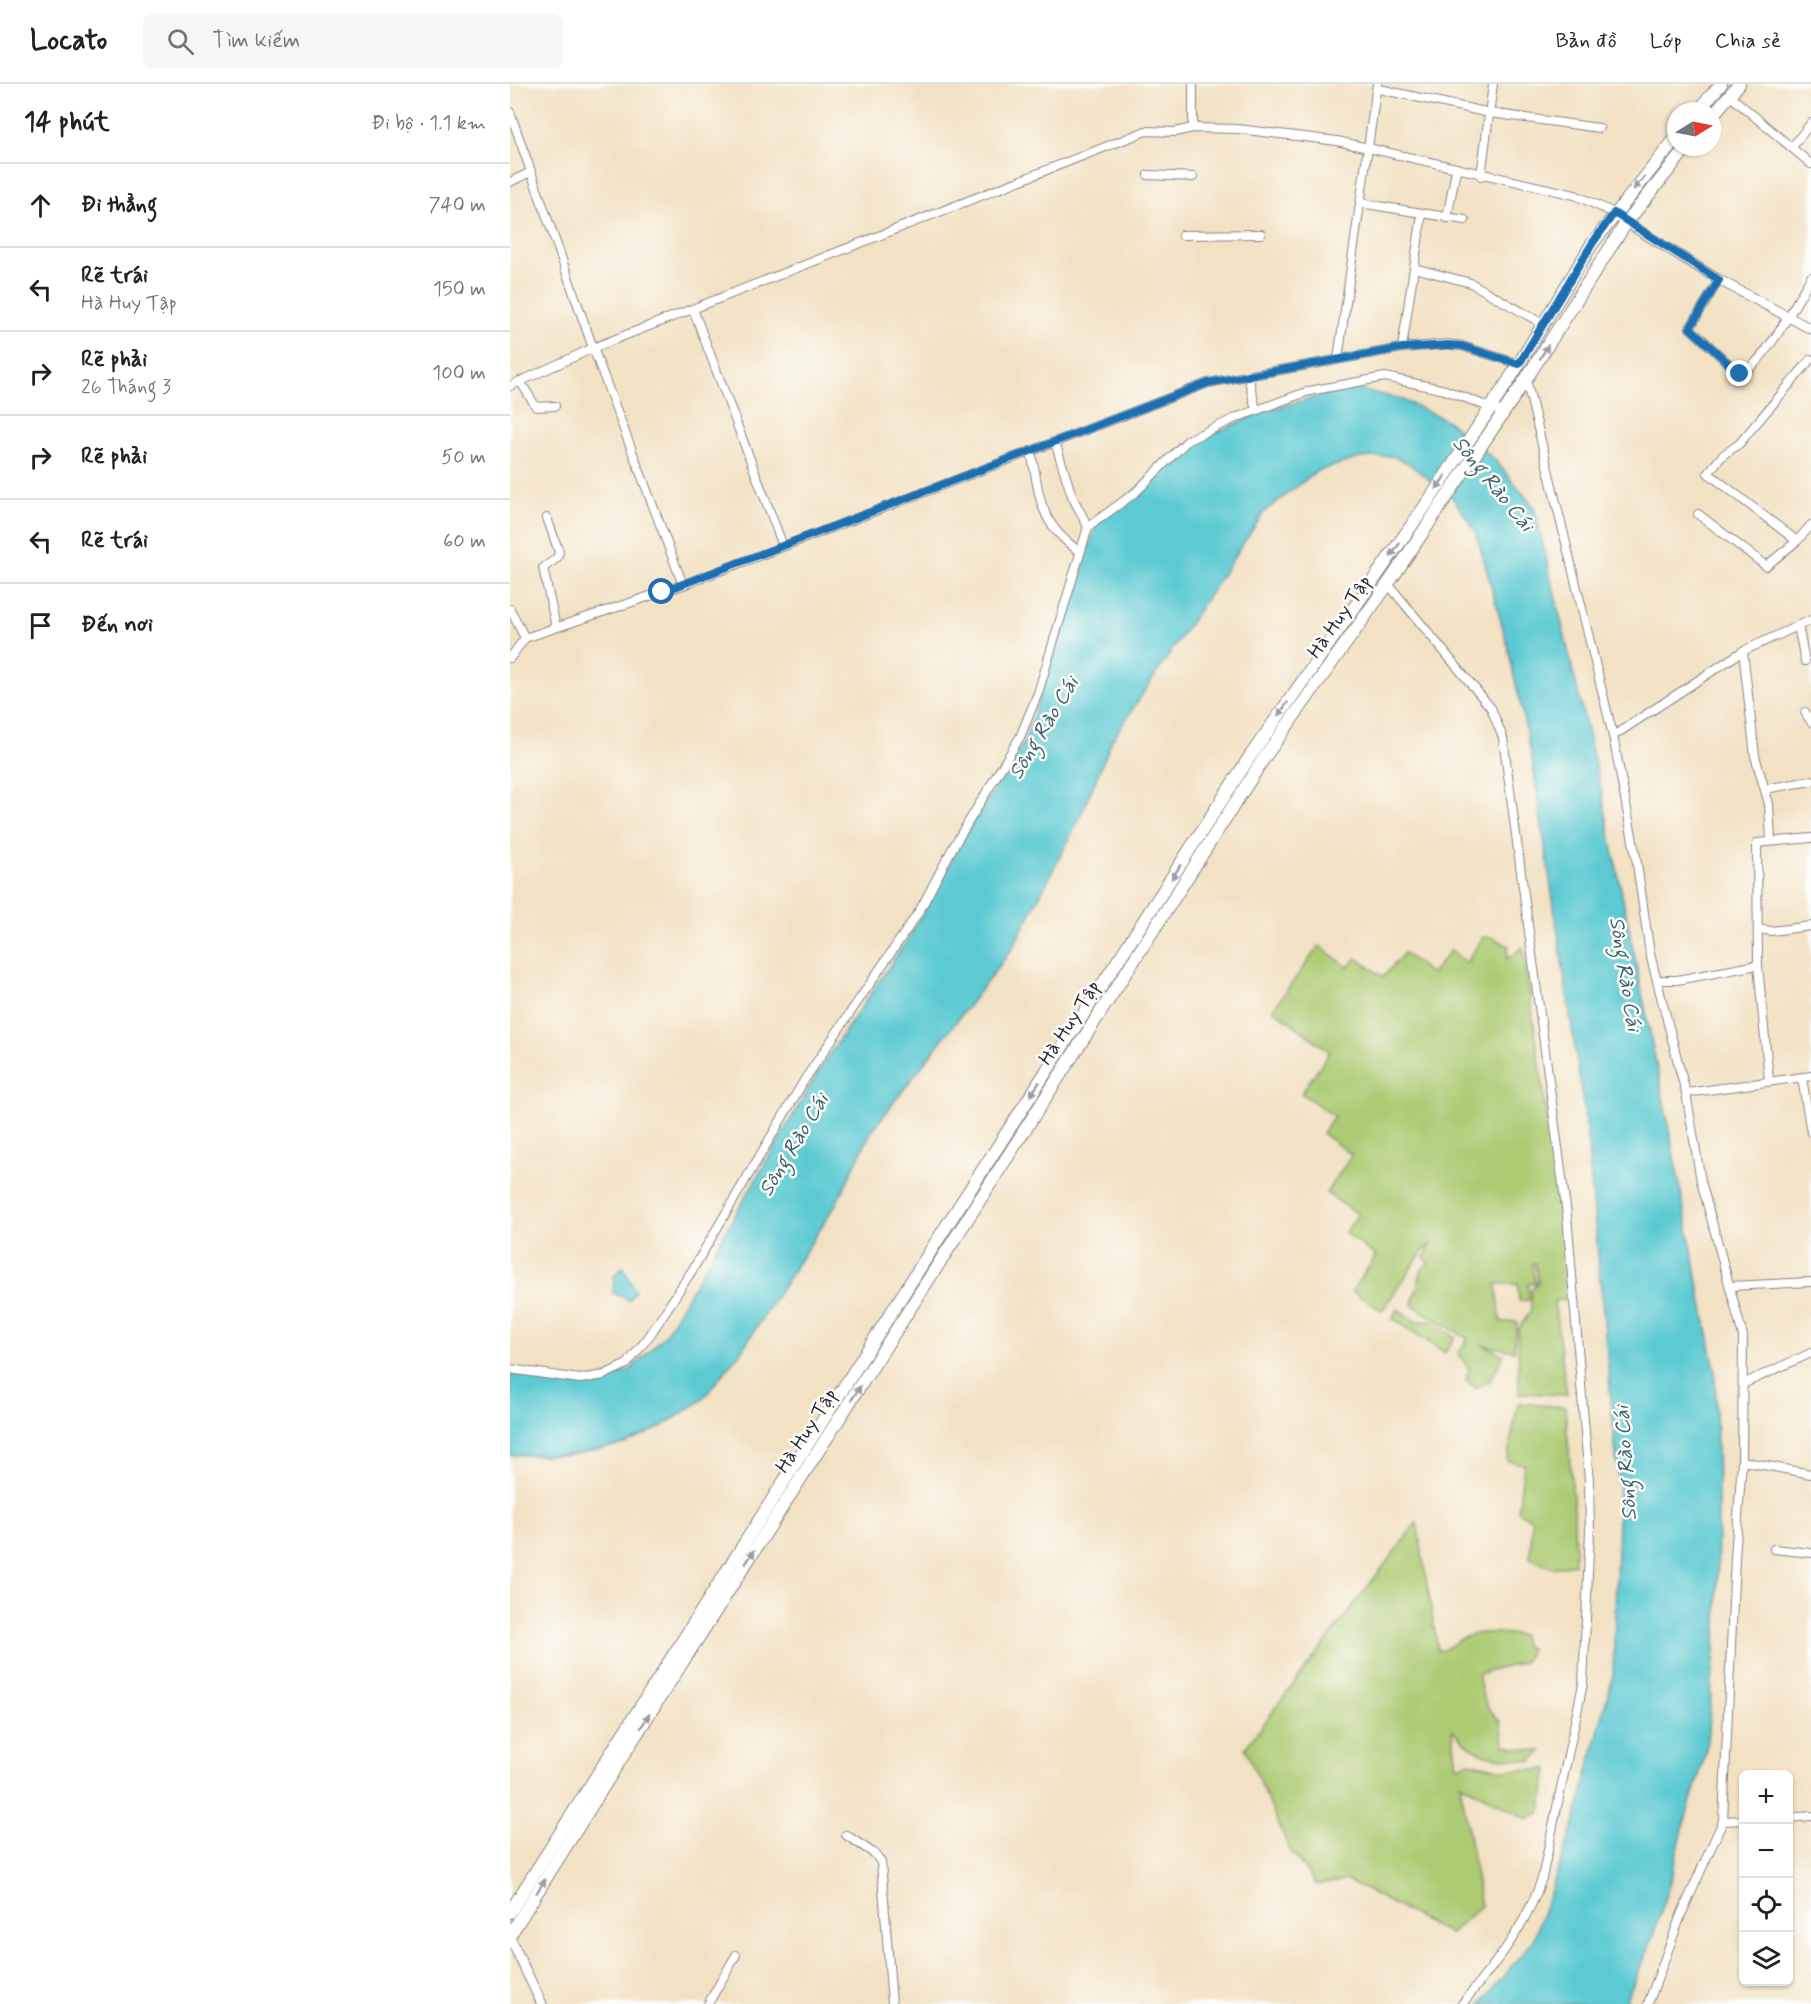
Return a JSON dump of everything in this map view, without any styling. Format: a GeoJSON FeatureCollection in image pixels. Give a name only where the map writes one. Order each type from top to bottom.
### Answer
{"type":"FeatureCollection","features":[{"type":"Feature","properties":{"kind":"main road"},"geometry":{"type":"LineString","coordinates":[[1706,102],[1721,84]]}},
{"type":"Feature","properties":{"kind":"main road"},"geometry":{"type":"LineString","coordinates":[[1721,105],[1739,84]]}},
{"type":"Feature","properties":{"kind":"main road","name":"Hà Huy Tập"},"geometry":{"type":"LineString","coordinates":[[510,1912],[949,1222],[1243,768],[1433,505],[1497,409],[1519,364],[1614,213],[1667,149]]}},
{"type":"Feature","properties":{"kind":"main road","name":"Hà Huy Tập"},"geometry":{"type":"LineString","coordinates":[[1497,409],[1527,379],[1626,223],[1680,156]]}},
{"type":"Feature","properties":{"kind":"main road","name":"Hà Huy Tập"},"geometry":{"type":"LineString","coordinates":[[510,1937],[651,1711],[1264,758],[1388,584],[1433,505]]}},
{"type":"Feature","properties":{"kind":"street"},"geometry":{"type":"LineString","coordinates":[[1193,84],[1193,128]]}},
{"type":"Feature","properties":{"kind":"street"},"geometry":{"type":"LineString","coordinates":[[1481,176],[1493,84]]}},
{"type":"Feature","properties":{"kind":"street"},"geometry":{"type":"LineString","coordinates":[[1338,360],[1378,86],[1490,113],[1599,128]]}},
{"type":"Feature","properties":{"kind":"street"},"geometry":{"type":"LineString","coordinates":[[1729,95],[1811,164]]}},
{"type":"Feature","properties":{"kind":"street"},"geometry":{"type":"LineString","coordinates":[[510,112],[593,348],[683,585]]}},
{"type":"Feature","properties":{"kind":"street"},"geometry":{"type":"LineString","coordinates":[[1792,147],[1811,123]]}},
{"type":"Feature","properties":{"kind":"street"},"geometry":{"type":"LineString","coordinates":[[510,386],[593,348],[1146,131],[1175,132],[1193,128],[1238,129],[1337,141],[1481,176],[1575,195],[1614,213],[1626,223],[1719,280],[1811,329]]}},
{"type":"Feature","properties":{"kind":"street"},"geometry":{"type":"LineString","coordinates":[[1447,218],[1456,170]]}},
{"type":"Feature","properties":{"kind":"street"},"geometry":{"type":"LineString","coordinates":[[510,182],[531,172]]}},
{"type":"Feature","properties":{"kind":"street"},"geometry":{"type":"LineString","coordinates":[[1148,175],[1193,177]]}},
{"type":"Feature","properties":{"kind":"street"},"geometry":{"type":"LineString","coordinates":[[1360,203],[1465,220]]}},
{"type":"Feature","properties":{"kind":"street"},"geometry":{"type":"LineString","coordinates":[[1402,348],[1422,214]]}},
{"type":"Feature","properties":{"kind":"street"},"geometry":{"type":"LineString","coordinates":[[1182,235],[1261,234]]}},
{"type":"Feature","properties":{"kind":"street"},"geometry":{"type":"LineString","coordinates":[[1414,268],[1471,283],[1543,324]]}},
{"type":"Feature","properties":{"kind":"street"},"geometry":{"type":"LineString","coordinates":[[1719,280],[1690,328],[1740,374],[1752,368],[1788,317],[1811,277]]}},
{"type":"Feature","properties":{"kind":"street"},"geometry":{"type":"LineString","coordinates":[[693,309],[783,546]]}},
{"type":"Feature","properties":{"kind":"street"},"geometry":{"type":"LineString","coordinates":[[510,658],[525,638],[683,585],[1208,383],[1402,348],[1462,346],[1519,364]]}},
{"type":"Feature","properties":{"kind":"street"},"geometry":{"type":"LineString","coordinates":[[1797,541],[1708,473],[1723,455],[1739,444],[1811,359]]}},
{"type":"Feature","properties":{"kind":"street"},"geometry":{"type":"LineString","coordinates":[[1248,376],[1256,410]]}},
{"type":"Feature","properties":{"kind":"street"},"geometry":{"type":"LineString","coordinates":[[510,1369],[580,1379],[604,1375],[627,1364],[650,1335],[693,1269],[805,1079],[920,910],[952,849],[1020,737],[1038,693],[1078,550],[1088,527],[1136,492],[1188,440],[1256,410],[1309,392],[1385,377],[1445,390],[1497,409]]}},
{"type":"Feature","properties":{"kind":"street"},"geometry":{"type":"LineString","coordinates":[[1527,379],[1613,736],[1636,857],[1650,954],[1686,1093],[1701,1181],[1743,1336],[1745,1383],[1742,1461],[1735,1558],[1723,1821],[1681,1915],[1648,2004]]}},
{"type":"Feature","properties":{"kind":"street"},"geometry":{"type":"LineString","coordinates":[[520,381],[536,407],[555,406]]}},
{"type":"Feature","properties":{"kind":"street"},"geometry":{"type":"LineString","coordinates":[[1055,442],[1072,496],[1088,527]]}},
{"type":"Feature","properties":{"kind":"street"},"geometry":{"type":"LineString","coordinates":[[1030,452],[1048,520],[1058,535],[1078,550]]}},
{"type":"Feature","properties":{"kind":"street"},"geometry":{"type":"LineString","coordinates":[[1698,514],[1766,566],[1797,541],[1811,525]]}},
{"type":"Feature","properties":{"kind":"street"},"geometry":{"type":"LineString","coordinates":[[547,518],[559,552],[557,558],[543,567],[556,627]]}},
{"type":"Feature","properties":{"kind":"street"},"geometry":{"type":"LineString","coordinates":[[1388,584],[1491,708],[1503,738],[1567,1215],[1590,1481],[1583,1684],[1542,1878],[1536,1898],[1510,1946],[1462,2004]]}},
{"type":"Feature","properties":{"kind":"street"},"geometry":{"type":"LineString","coordinates":[[510,609],[525,638]]}},
{"type":"Feature","properties":{"kind":"street"},"geometry":{"type":"LineString","coordinates":[[1613,736],[1743,651],[1811,620]]}},
{"type":"Feature","properties":{"kind":"street"},"geometry":{"type":"LineString","coordinates":[[1798,625],[1805,661]]}},
{"type":"Feature","properties":{"kind":"street"},"geometry":{"type":"LineString","coordinates":[[1743,651],[1755,756],[1769,804],[1771,841]]}},
{"type":"Feature","properties":{"kind":"street"},"geometry":{"type":"LineString","coordinates":[[1805,712],[1811,722]]}},
{"type":"Feature","properties":{"kind":"street"},"geometry":{"type":"LineString","coordinates":[[1765,789],[1811,781]]}},
{"type":"Feature","properties":{"kind":"street"},"geometry":{"type":"LineString","coordinates":[[1769,1081],[1758,965],[1757,843],[1811,838]]}},
{"type":"Feature","properties":{"kind":"street"},"geometry":{"type":"LineString","coordinates":[[1758,929],[1771,931],[1811,926]]}},
{"type":"Feature","properties":{"kind":"street"},"geometry":{"type":"LineString","coordinates":[[1657,980],[1677,980],[1758,965]]}},
{"type":"Feature","properties":{"kind":"street"},"geometry":{"type":"LineString","coordinates":[[1686,1093],[1811,1076]]}},
{"type":"Feature","properties":{"kind":"street"},"geometry":{"type":"LineString","coordinates":[[1802,1078],[1811,1132]]}},
{"type":"Feature","properties":{"kind":"street"},"geometry":{"type":"LineString","coordinates":[[1730,1286],[1811,1282]]}},
{"type":"Feature","properties":{"kind":"street"},"geometry":{"type":"LineString","coordinates":[[1745,1383],[1811,1353]]}},
{"type":"Feature","properties":{"kind":"street"},"geometry":{"type":"LineString","coordinates":[[1742,1461],[1811,1474]]}},
{"type":"Feature","properties":{"kind":"street"},"geometry":{"type":"LineString","coordinates":[[1774,1549],[1811,1553]]}},
{"type":"Feature","properties":{"kind":"street"},"geometry":{"type":"LineString","coordinates":[[1793,1818],[1811,1816]]}},
{"type":"Feature","properties":{"kind":"street"},"geometry":{"type":"LineString","coordinates":[[1723,1821],[1739,1820]]}},
{"type":"Feature","properties":{"kind":"street"},"geometry":{"type":"LineString","coordinates":[[846,1835],[875,1854],[881,1862],[892,2004]]}},
{"type":"Feature","properties":{"kind":"street"},"geometry":{"type":"LineString","coordinates":[[510,1937],[542,2004]]}},
{"type":"Feature","properties":{"kind":"street"},"geometry":{"type":"LineString","coordinates":[[708,2004],[736,1954]]}},
{"type":"Feature","properties":{"kind":"green space"},"geometry":{"type":"Polygon","coordinates":[[[1483,937],[1491,937],[1509,946],[1507,959],[1523,947],[1573,1298],[1554,1301],[1567,1395],[1519,1393],[1518,1330],[1531,1310],[1531,1290],[1538,1282],[1535,1263],[1532,1264],[1535,1283],[1528,1284],[1529,1300],[1519,1301],[1518,1284],[1496,1284],[1501,1322],[1517,1322],[1514,1351],[1482,1345],[1504,1355],[1490,1381],[1475,1388],[1466,1380],[1469,1369],[1458,1353],[1468,1339],[1412,1305],[1422,1269],[1429,1263],[1424,1257],[1431,1243],[1422,1252],[1382,1311],[1352,1291],[1376,1256],[1345,1233],[1358,1214],[1326,1193],[1352,1155],[1322,1133],[1334,1116],[1301,1093],[1330,1052],[1273,1009],[1319,946],[1348,967],[1357,958],[1383,977],[1404,953],[1431,974],[1451,950],[1466,963],[1483,937]]]}},
{"type":"Feature","properties":{"kind":"green space"},"geometry":{"type":"Polygon","coordinates":[[[1398,1309],[1415,1321],[1431,1321],[1455,1337],[1445,1353],[1392,1318],[1398,1309]]]}},
{"type":"Feature","properties":{"kind":"green space"},"geometry":{"type":"Polygon","coordinates":[[[1518,1403],[1565,1407],[1574,1509],[1575,1564],[1552,1568],[1530,1558],[1532,1520],[1518,1511],[1524,1464],[1507,1461],[1518,1403]]]}},
{"type":"Feature","properties":{"kind":"green space"},"geometry":{"type":"Polygon","coordinates":[[[1417,1522],[1438,1651],[1464,1637],[1488,1633],[1522,1635],[1524,1645],[1531,1650],[1524,1662],[1479,1674],[1482,1695],[1491,1712],[1501,1722],[1504,1744],[1515,1748],[1542,1751],[1532,1761],[1487,1755],[1471,1747],[1452,1729],[1457,1766],[1470,1762],[1504,1770],[1548,1769],[1541,1812],[1527,1819],[1460,1783],[1481,1906],[1450,1934],[1347,1880],[1317,1885],[1289,1848],[1245,1748],[1417,1522]]]}},
{"type":"Feature","properties":{"kind":"water","name":"Sông Rào Cái"},"geometry":{"type":"Polygon","coordinates":[[[1350,388],[1398,398],[1448,421],[1494,459],[1534,507],[1600,785],[1715,1371],[1718,1487],[1717,1626],[1706,1753],[1687,1813],[1666,1897],[1648,1950],[1624,2004],[1481,2004],[1533,1940],[1573,1828],[1613,1675],[1619,1488],[1586,1123],[1532,758],[1507,643],[1476,532],[1454,499],[1408,463],[1392,456],[1360,458],[1317,471],[1264,512],[1112,740],[1078,822],[1012,949],[871,1132],[836,1204],[742,1350],[702,1400],[661,1427],[625,1444],[570,1455],[510,1455],[510,1374],[578,1384],[629,1371],[665,1335],[826,1059],[910,936],[974,819],[1024,743],[1096,525],[1186,446],[1266,410],[1350,388]]]}},
{"type":"Feature","properties":{"kind":"water"},"geometry":{"type":"Polygon","coordinates":[[[623,1267],[635,1291],[629,1300],[613,1293],[614,1276],[623,1267]]]}},
{"type":"Feature","properties":{"kind":"route"},"geometry":{"type":"LineString","coordinates":[[662,592],[1208,383],[1402,348],[1448,345],[1462,346],[1519,364],[1592,244],[1614,213],[1626,223],[1719,280],[1690,328],[1740,374]]}}]}
